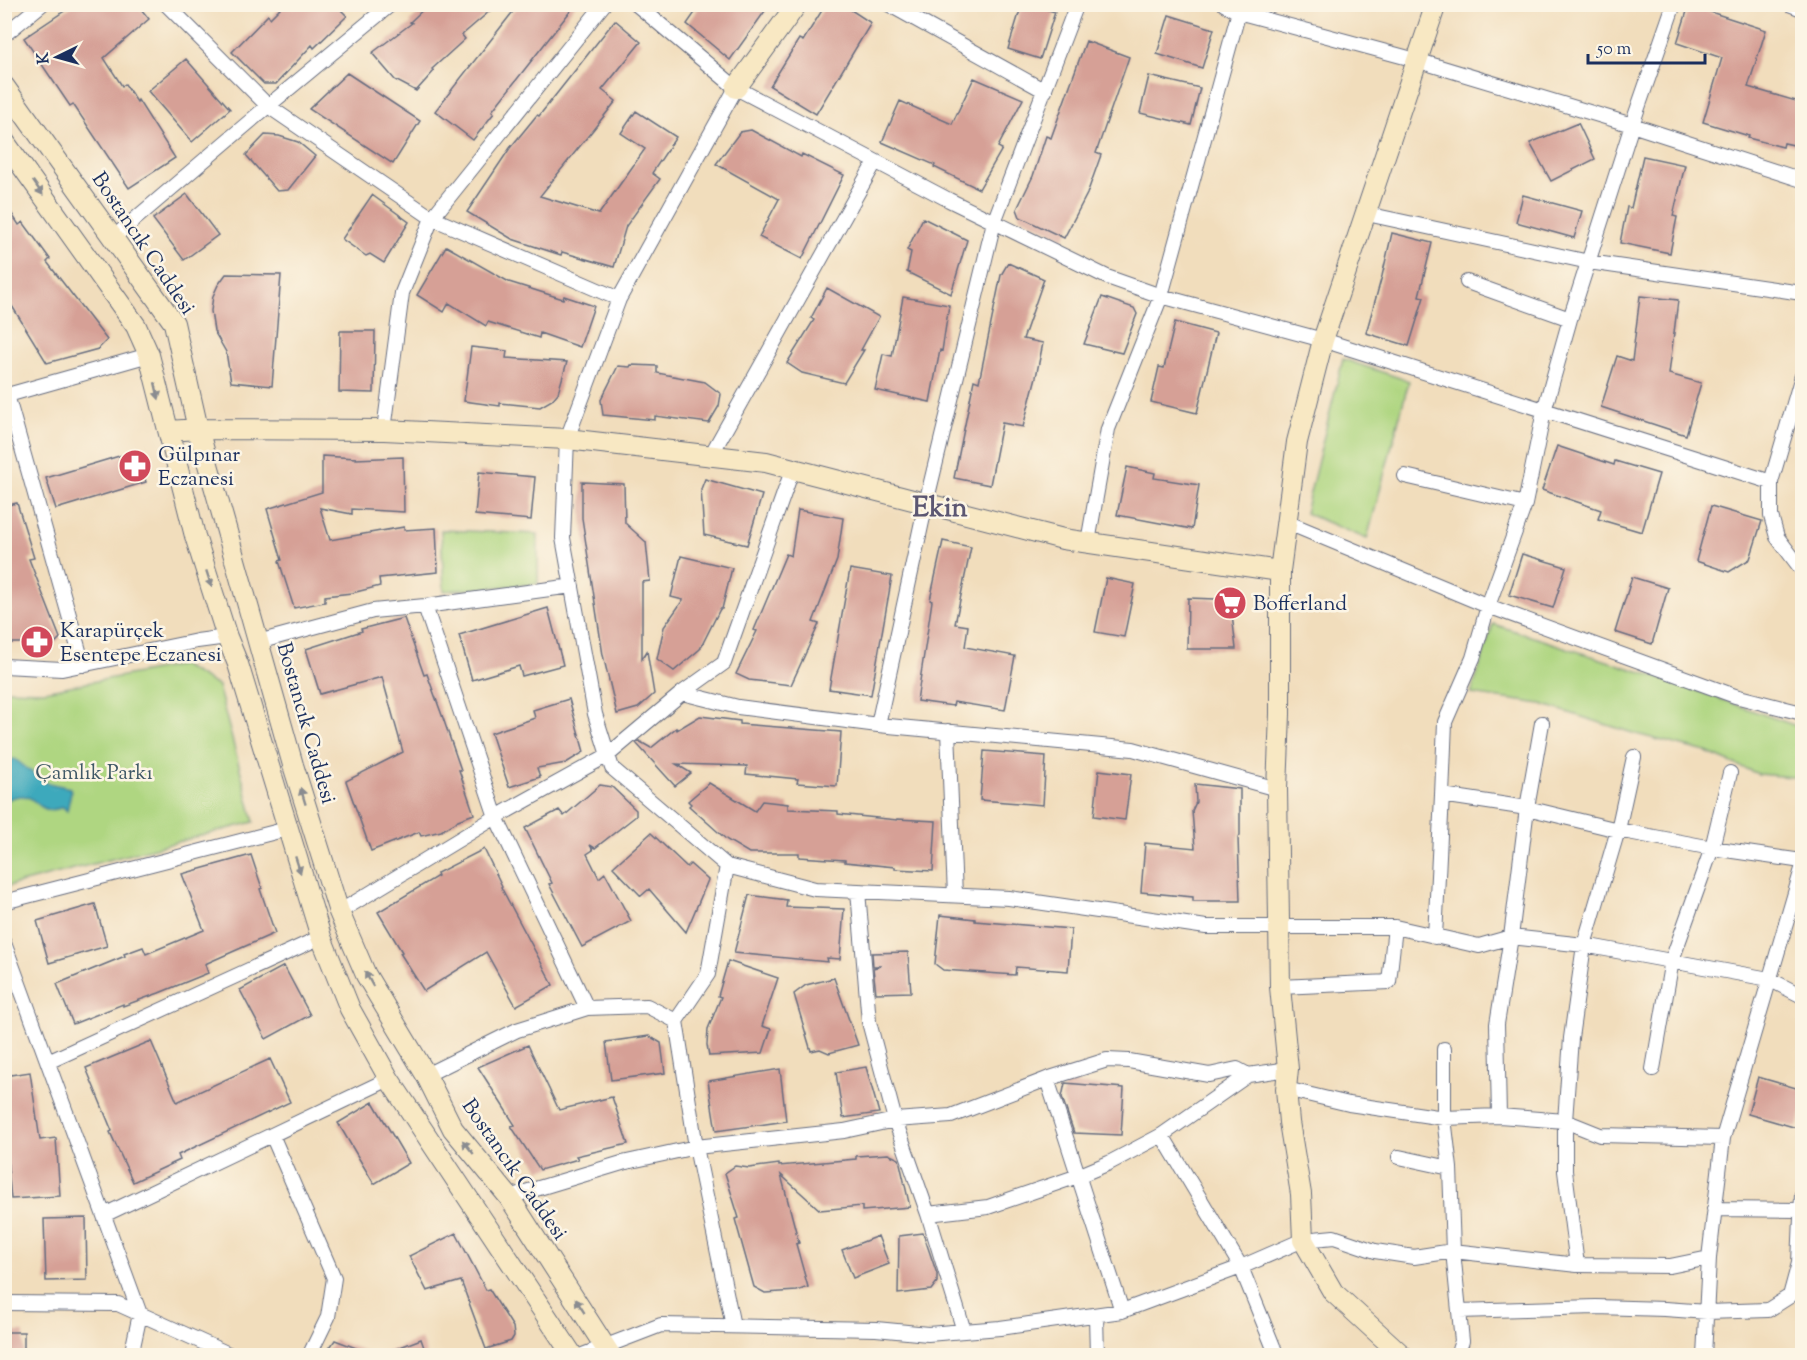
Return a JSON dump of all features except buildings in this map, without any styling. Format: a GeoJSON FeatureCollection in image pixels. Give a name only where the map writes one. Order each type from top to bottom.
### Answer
{"type":"FeatureCollection","features":[{"type":"Feature","properties":{"kind":"main road"},"geometry":{"type":"LineString","coordinates":[[736,88],[796,4]]}},
{"type":"Feature","properties":{"kind":"main road"},"geometry":{"type":"LineString","coordinates":[[1403,1356],[1333,1292],[1303,1240],[1300,1194],[1288,1122],[1280,987],[1277,789],[1280,714],[1280,571],[1297,442],[1323,340],[1436,4]]}},
{"type":"Feature","properties":{"kind":"main road","name":"Bostancık Caddesi"},"geometry":{"type":"LineString","coordinates":[[4,86],[174,323],[198,429],[293,765],[339,912],[366,975],[426,1076],[453,1129],[509,1197],[608,1350]]}},
{"type":"Feature","properties":{"kind":"main road"},"geometry":{"type":"LineString","coordinates":[[4,141],[136,326],[148,355],[195,536],[227,637],[238,664],[321,937],[350,1009],[390,1079],[573,1356]]}},
{"type":"Feature","properties":{"kind":"main road"},"geometry":{"type":"LineString","coordinates":[[169,431],[198,429],[384,430],[567,439],[711,455],[793,468],[1063,538],[1280,571]]}},
{"type":"Feature","properties":{"kind":"street"},"geometry":{"type":"LineString","coordinates":[[4,34],[42,4]]}},
{"type":"Feature","properties":{"kind":"street"},"geometry":{"type":"LineString","coordinates":[[166,4],[268,106],[432,218],[619,299]]}},
{"type":"Feature","properties":{"kind":"street"},"geometry":{"type":"LineString","coordinates":[[114,237],[391,4]]}},
{"type":"Feature","properties":{"kind":"street"},"geometry":{"type":"LineString","coordinates":[[384,430],[402,294],[432,218],[604,4]]}},
{"type":"Feature","properties":{"kind":"street"},"geometry":{"type":"LineString","coordinates":[[636,4],[736,88],[875,162],[1107,277],[1161,296],[1323,340],[1771,482]]}},
{"type":"Feature","properties":{"kind":"street"},"geometry":{"type":"LineString","coordinates":[[888,4],[1045,91]]}},
{"type":"Feature","properties":{"kind":"street"},"geometry":{"type":"LineString","coordinates":[[878,725],[926,503],[994,222],[1077,4]]}},
{"type":"Feature","properties":{"kind":"street"},"geometry":{"type":"LineString","coordinates":[[1224,4],[1632,125],[1803,180]]}},
{"type":"Feature","properties":{"kind":"street"},"geometry":{"type":"LineString","coordinates":[[1435,937],[1445,722],[1473,658],[1488,606],[1525,504],[1544,411],[1570,319],[1632,125],[1674,4]]}},
{"type":"Feature","properties":{"kind":"street"},"geometry":{"type":"LineString","coordinates":[[1789,4],[1803,9]]}},
{"type":"Feature","properties":{"kind":"street"},"geometry":{"type":"LineString","coordinates":[[1088,542],[1108,429],[1161,296],[1240,8]]}},
{"type":"Feature","properties":{"kind":"street"},"geometry":{"type":"LineString","coordinates":[[736,88],[619,299],[567,439],[563,538],[595,714],[612,768],[727,866],[815,889],[1009,898],[1206,927],[1395,927],[1479,946],[1511,937],[1584,945],[1769,979],[1803,996]]}},
{"type":"Feature","properties":{"kind":"street"},"geometry":{"type":"LineString","coordinates":[[711,455],[875,162]]}},
{"type":"Feature","properties":{"kind":"street"},"geometry":{"type":"LineString","coordinates":[[1367,214],[1589,262],[1803,293]]}},
{"type":"Feature","properties":{"kind":"street"},"geometry":{"type":"LineString","coordinates":[[1467,282],[1570,319]]}},
{"type":"Feature","properties":{"kind":"street"},"geometry":{"type":"LineString","coordinates":[[83,665],[6,396],[148,355]]}},
{"type":"Feature","properties":{"kind":"street"},"geometry":{"type":"LineString","coordinates":[[1803,376],[1771,482],[1771,516],[1777,537],[1803,570]]}},
{"type":"Feature","properties":{"kind":"street"},"geometry":{"type":"LineString","coordinates":[[339,912],[496,817],[608,755],[682,693],[724,663],[793,468]]}},
{"type":"Feature","properties":{"kind":"street"},"geometry":{"type":"LineString","coordinates":[[1405,476],[1525,504]]}},
{"type":"Feature","properties":{"kind":"street"},"geometry":{"type":"LineString","coordinates":[[1286,522],[1488,606],[1735,696],[1803,713]]}},
{"type":"Feature","properties":{"kind":"street"},"geometry":{"type":"LineString","coordinates":[[258,642],[374,611],[572,586]]}},
{"type":"Feature","properties":{"kind":"street"},"geometry":{"type":"LineString","coordinates":[[425,606],[496,817],[588,1008]]}},
{"type":"Feature","properties":{"kind":"street"},"geometry":{"type":"LineString","coordinates":[[4,666],[62,669],[197,640],[227,637]]}},
{"type":"Feature","properties":{"kind":"street"},"geometry":{"type":"LineString","coordinates":[[682,693],[738,707],[878,725],[1133,749],[1277,789]]}},
{"type":"Feature","properties":{"kind":"street"},"geometry":{"type":"LineString","coordinates":[[1499,1116],[1497,1024],[1511,937],[1527,808],[1542,723]]}},
{"type":"Feature","properties":{"kind":"street"},"geometry":{"type":"LineString","coordinates":[[948,731],[955,896]]}},
{"type":"Feature","properties":{"kind":"street"},"geometry":{"type":"LineString","coordinates":[[1577,1265],[1565,1171],[1565,1121],[1571,1038],[1584,945],[1618,830],[1634,757]]}},
{"type":"Feature","properties":{"kind":"street"},"geometry":{"type":"LineString","coordinates":[[1653,1069],[1672,960],[1712,848],[1731,773]]}},
{"type":"Feature","properties":{"kind":"street"},"geometry":{"type":"LineString","coordinates":[[1442,795],[1527,808],[1618,830],[1712,848],[1803,861]]}},
{"type":"Feature","properties":{"kind":"street"},"geometry":{"type":"LineString","coordinates":[[4,902],[287,829]]}},
{"type":"Feature","properties":{"kind":"street"},"geometry":{"type":"LineString","coordinates":[[727,866],[708,974],[676,1021],[696,1147],[733,1326]]}},
{"type":"Feature","properties":{"kind":"street"},"geometry":{"type":"LineString","coordinates":[[1704,1356],[1709,1258],[1723,1138],[1803,869]]}},
{"type":"Feature","properties":{"kind":"street"},"geometry":{"type":"LineString","coordinates":[[858,891],[869,1022],[895,1120],[928,1214],[964,1331]]}},
{"type":"Feature","properties":{"kind":"street"},"geometry":{"type":"LineString","coordinates":[[1280,987],[1389,982],[1395,927]]}},
{"type":"Feature","properties":{"kind":"street"},"geometry":{"type":"LineString","coordinates":[[48,1062],[321,937]]}},
{"type":"Feature","properties":{"kind":"street"},"geometry":{"type":"LineString","coordinates":[[4,943],[140,1314],[131,1356]]}},
{"type":"Feature","properties":{"kind":"street"},"geometry":{"type":"LineString","coordinates":[[426,1076],[517,1030],[588,1008],[647,1006],[676,1021]]}},
{"type":"Feature","properties":{"kind":"street"},"geometry":{"type":"LineString","coordinates":[[1444,1049],[1444,1118],[1450,1168],[1462,1341],[1457,1356]]}},
{"type":"Feature","properties":{"kind":"street"},"geometry":{"type":"LineString","coordinates":[[509,1197],[622,1163],[696,1147],[844,1131],[895,1120],[951,1116],[1107,1060],[1130,1061],[1209,1075],[1237,1069],[1248,1075],[1287,1079],[1349,1104],[1444,1118],[1499,1116],[1565,1121],[1600,1135],[1723,1138]]}},
{"type":"Feature","properties":{"kind":"street"},"geometry":{"type":"LineString","coordinates":[[928,1214],[988,1207],[1109,1163],[1162,1135],[1248,1075]]}},
{"type":"Feature","properties":{"kind":"street"},"geometry":{"type":"LineString","coordinates":[[104,1215],[390,1079]]}},
{"type":"Feature","properties":{"kind":"street"},"geometry":{"type":"LineString","coordinates":[[1047,1080],[1122,1311]]}},
{"type":"Feature","properties":{"kind":"street"},"geometry":{"type":"LineString","coordinates":[[272,1135],[334,1278],[328,1317],[309,1356]]}},
{"type":"Feature","properties":{"kind":"street"},"geometry":{"type":"LineString","coordinates":[[1162,1135],[1241,1267],[1276,1356]]}},
{"type":"Feature","properties":{"kind":"street"},"geometry":{"type":"LineString","coordinates":[[1399,1157],[1450,1168]]}},
{"type":"Feature","properties":{"kind":"street"},"geometry":{"type":"LineString","coordinates":[[1460,1311],[1596,1307],[1707,1312],[1768,1310],[1790,1296],[1798,1263],[1800,1210],[1803,1196]]}},
{"type":"Feature","properties":{"kind":"street"},"geometry":{"type":"LineString","coordinates":[[1714,1209],[1800,1210]]}},
{"type":"Feature","properties":{"kind":"street"},"geometry":{"type":"LineString","coordinates":[[580,1356],[608,1350],[661,1325],[876,1329],[928,1334],[1122,1311],[1241,1267],[1303,1240],[1334,1237],[1375,1251],[1414,1257],[1454,1251],[1577,1265],[1670,1266],[1709,1258]]}},
{"type":"Feature","properties":{"kind":"street"},"geometry":{"type":"LineString","coordinates":[[4,1303],[118,1304],[233,1356]]}},
{"type":"Feature","properties":{"kind":"street"},"geometry":{"type":"LineString","coordinates":[[1096,1315],[1097,1356]]}},
{"type":"Feature","properties":{"kind":"green space"},"geometry":{"type":"Polygon","coordinates":[[[1343,359],[1409,381],[1367,539],[1305,513],[1343,359]]]}},
{"type":"Feature","properties":{"kind":"green space"},"geometry":{"type":"Polygon","coordinates":[[[441,530],[538,534],[538,584],[444,591],[441,530]]]}},
{"type":"Feature","properties":{"kind":"green space"},"geometry":{"type":"Polygon","coordinates":[[[1493,624],[1672,682],[1802,728],[1802,778],[1758,774],[1706,752],[1636,734],[1541,704],[1471,694],[1493,624]]]}},
{"type":"Feature","properties":{"kind":"green space","name":"Çamlık Parkı"},"geometry":{"type":"Polygon","coordinates":[[[181,665],[218,686],[254,822],[5,887],[5,690],[44,691],[181,665]]]}},
{"type":"Feature","properties":{"kind":"water"},"geometry":{"type":"Polygon","coordinates":[[[15,759],[44,782],[70,788],[67,811],[63,807],[53,810],[46,809],[31,798],[24,796],[5,801],[5,761],[15,759]]]}},
{"type":"Feature","properties":{"kind":"place","name":"Gülpınar Eczanesi"},"geometry":{"type":"Point","coordinates":[135,466]}},
{"type":"Feature","properties":{"kind":"place","name":"Bofferland"},"geometry":{"type":"Point","coordinates":[1230,603]}},
{"type":"Feature","properties":{"kind":"place","name":"Karapürçek Esentepe Eczanesi"},"geometry":{"type":"Point","coordinates":[37,642]}},
{"type":"Feature","properties":{"kind":"district","name":"Ekin"},"geometry":{"type":"Point","coordinates":[940,507]}}]}
